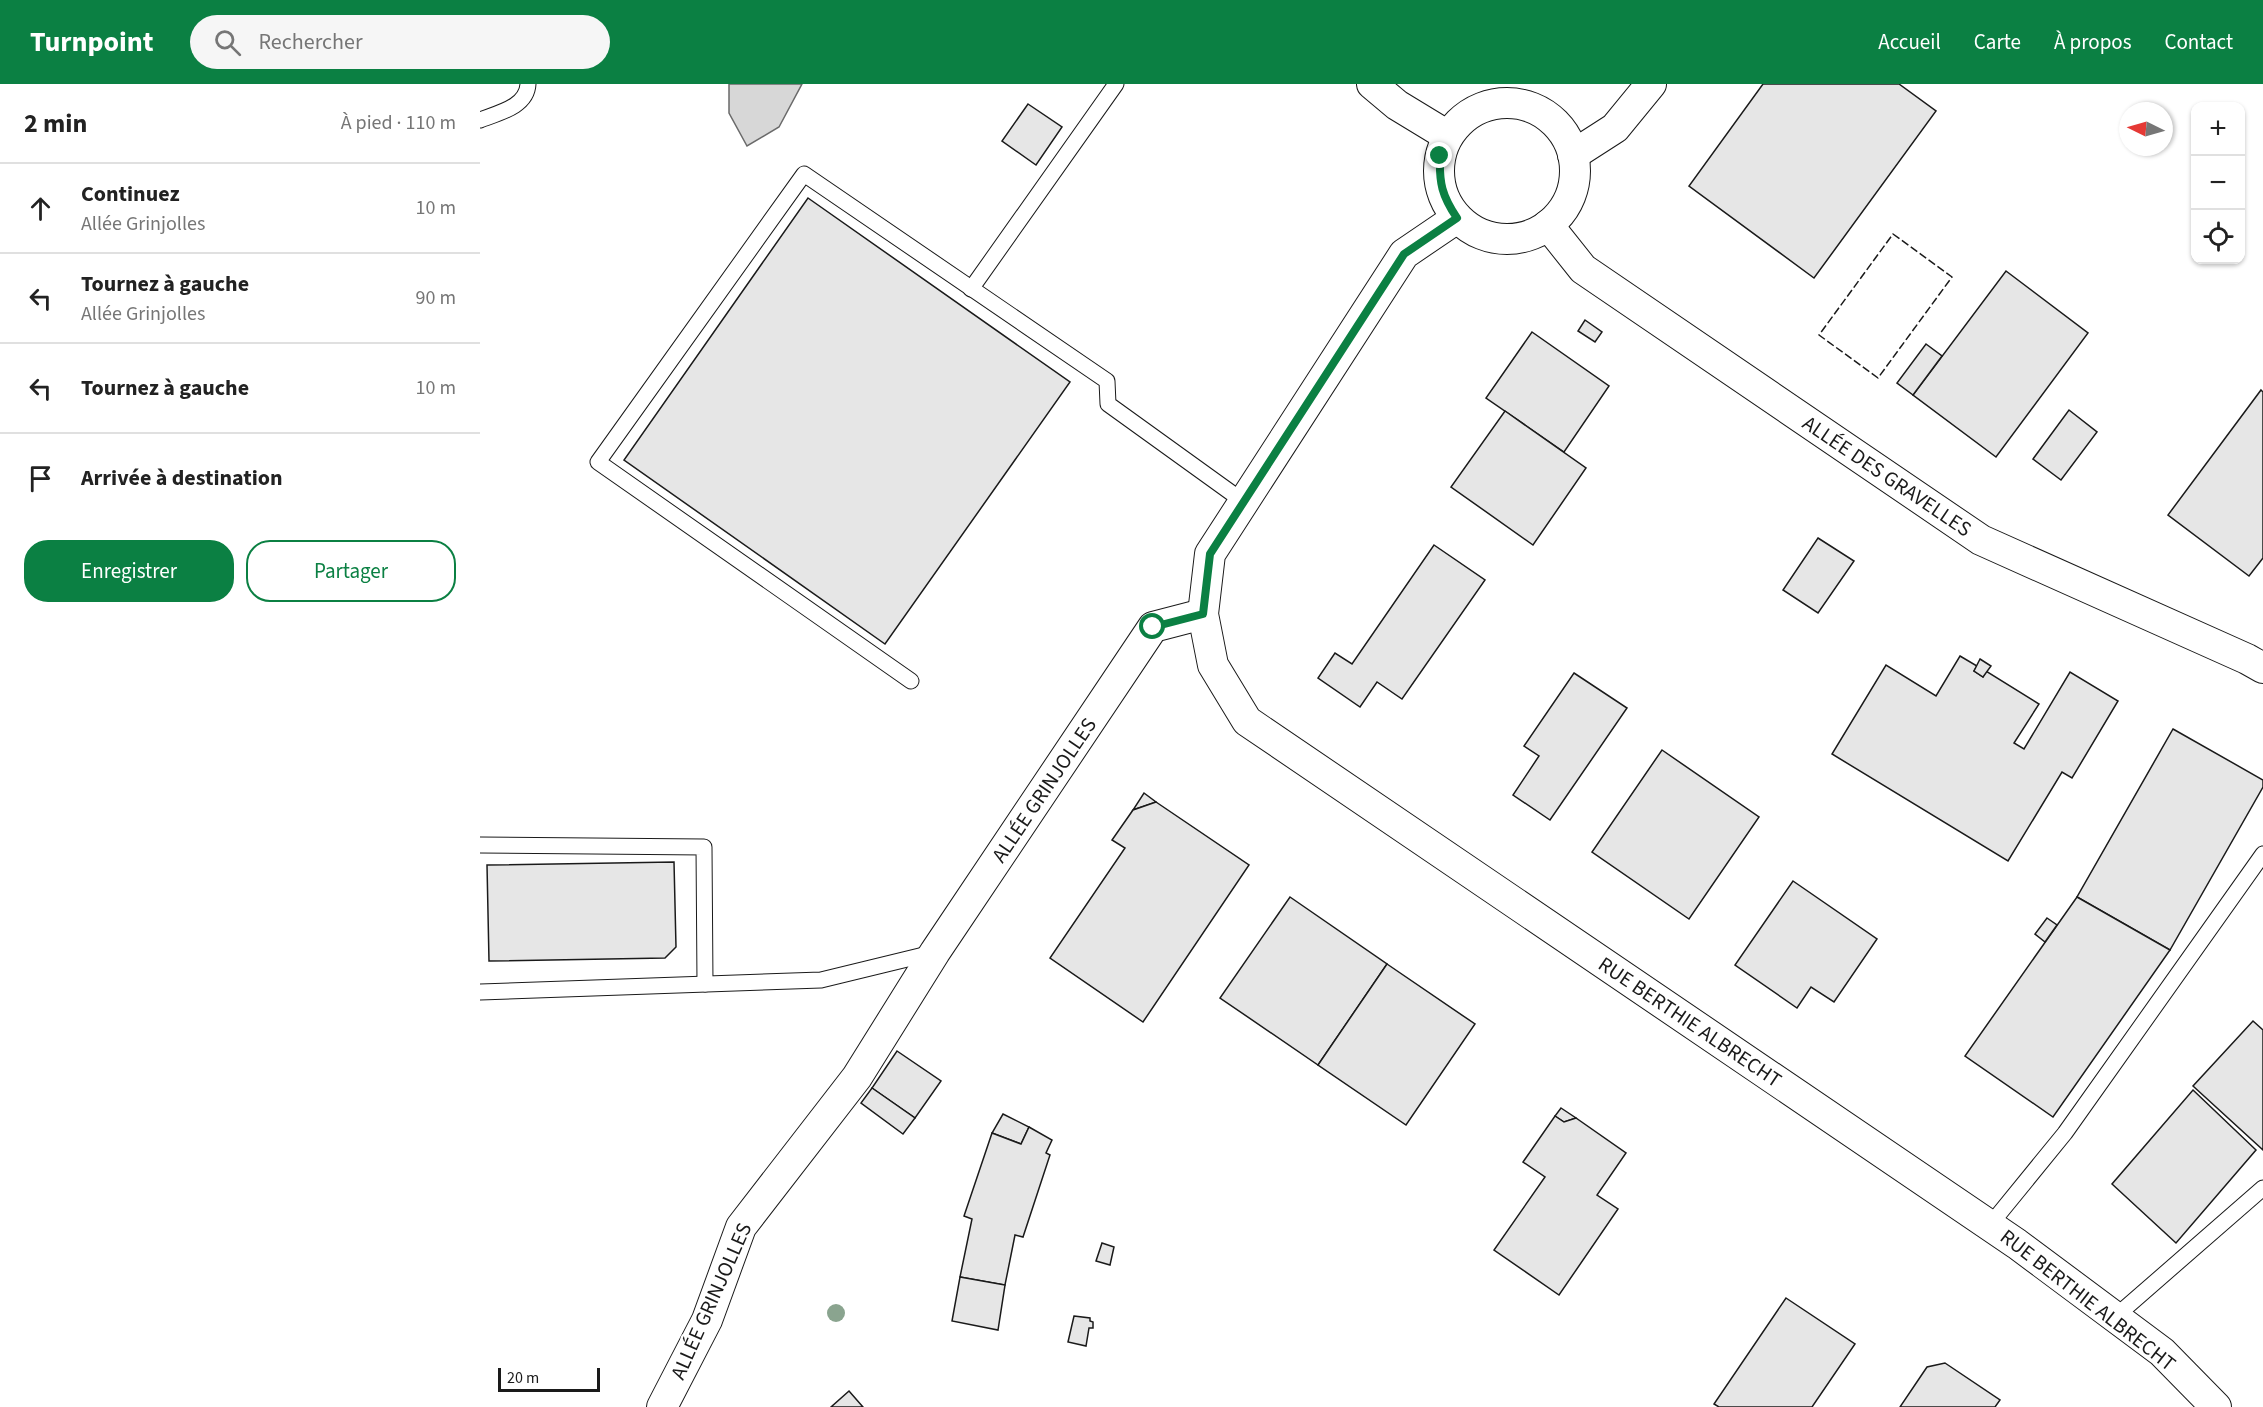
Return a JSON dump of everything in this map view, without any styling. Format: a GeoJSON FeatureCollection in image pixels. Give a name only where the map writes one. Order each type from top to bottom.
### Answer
{"type":"FeatureCollection","features":[{"type":"Feature","properties":{"kind":"street"},"geometry":{"type":"LineString","coordinates":[[1372,84],[1397,105],[1448,136]]}},
{"type":"Feature","properties":{"kind":"street"},"geometry":{"type":"LineString","coordinates":[[1573,155],[1615,128],[1651,84]]}},
{"type":"Feature","properties":{"kind":"street"},"geometry":{"type":"LineString","coordinates":[[1525,94],[1566,137],[1573,155],[1575,174],[1571,194],[1562,211],[1548,225],[1530,235],[1511,239],[1491,237],[1473,230],[1457,218],[1445,200],[1439,178],[1440,156],[1448,136],[1462,119],[1479,108],[1525,94]]}},
{"type":"Feature","properties":{"kind":"street"},"geometry":{"type":"LineString","coordinates":[[1203,614],[1210,554],[1404,254],[1457,218]]}},
{"type":"Feature","properties":{"kind":"street","name":"ALLÉE DES GRAVELLES"},"geometry":{"type":"LineString","coordinates":[[1548,225],[1583,269],[1981,540],[2263,668]]}},
{"type":"Feature","properties":{"kind":"street","name":"ALLÉE GRINJOLLES"},"geometry":{"type":"LineString","coordinates":[[662,1407],[707,1320],[741,1227],[857,1077],[935,952],[1153,627],[1203,614]]}},
{"type":"Feature","properties":{"kind":"street","name":"RUE BERTHIE ALBRECHT"},"geometry":{"type":"LineString","coordinates":[[1203,614],[1214,665],[1247,721],[1990,1225],[2162,1352],[2216,1407]]}},
{"type":"Feature","properties":{"kind":"lane"},"geometry":{"type":"LineString","coordinates":[[480,120],[514,107],[528,88],[528,84]]}},
{"type":"Feature","properties":{"kind":"lane"},"geometry":{"type":"LineString","coordinates":[[971,288],[1116,84]]}},
{"type":"Feature","properties":{"kind":"lane"},"geometry":{"type":"LineString","coordinates":[[911,681],[598,462],[804,174],[1107,381],[1108,404],[1244,502]]}},
{"type":"Feature","properties":{"kind":"lane"},"geometry":{"type":"LineString","coordinates":[[480,845],[704,847],[705,984]]}},
{"type":"Feature","properties":{"kind":"lane"},"geometry":{"type":"LineString","coordinates":[[1990,1225],[2065,1132],[2263,854]]}},
{"type":"Feature","properties":{"kind":"lane"},"geometry":{"type":"LineString","coordinates":[[480,992],[821,980],[935,952]]}},
{"type":"Feature","properties":{"kind":"lane"},"geometry":{"type":"LineString","coordinates":[[2115,1317],[2263,1188]]}},
{"type":"Feature","properties":{"kind":"shaded area"},"geometry":{"type":"Polygon","coordinates":[[[729,84],[802,84],[779,127],[747,146],[729,113],[729,84]]]}},
{"type":"Feature","properties":{"kind":"building"},"geometry":{"type":"Polygon","coordinates":[[[1763,84],[1899,84],[1936,111],[1814,278],[1689,186],[1763,84]]]}},
{"type":"Feature","properties":{"kind":"building"},"geometry":{"type":"Polygon","coordinates":[[[1028,104],[1062,127],[1036,165],[1002,141],[1028,104]]]}},
{"type":"Feature","properties":{"kind":"building"},"geometry":{"type":"Polygon","coordinates":[[[808,198],[1070,382],[885,644],[624,460],[808,198]]]}},
{"type":"Feature","properties":{"kind":"building"},"geometry":{"type":"Polygon","coordinates":[[[2006,271],[2088,333],[1996,457],[1913,395],[2006,271]]]}},
{"type":"Feature","properties":{"kind":"building"},"geometry":{"type":"Polygon","coordinates":[[[1585,320],[1602,332],[1595,342],[1578,331],[1585,320]]]}},
{"type":"Feature","properties":{"kind":"building"},"geometry":{"type":"Polygon","coordinates":[[[1532,332],[1609,386],[1564,452],[1486,398],[1532,332]]]}},
{"type":"Feature","properties":{"kind":"building"},"geometry":{"type":"Polygon","coordinates":[[[1926,344],[1942,356],[1913,395],[1897,383],[1926,344]]]}},
{"type":"Feature","properties":{"kind":"building"},"geometry":{"type":"Polygon","coordinates":[[[2261,390],[2263,392],[2263,558],[2249,576],[2168,515],[2261,390]]]}},
{"type":"Feature","properties":{"kind":"building"},"geometry":{"type":"Polygon","coordinates":[[[2069,410],[2097,432],[2061,480],[2033,459],[2069,410]]]}},
{"type":"Feature","properties":{"kind":"building"},"geometry":{"type":"Polygon","coordinates":[[[1505,411],[1586,468],[1533,545],[1451,487],[1505,411]]]}},
{"type":"Feature","properties":{"kind":"building"},"geometry":{"type":"Polygon","coordinates":[[[1818,538],[1854,561],[1818,613],[1783,590],[1818,538]]]}},
{"type":"Feature","properties":{"kind":"building"},"geometry":{"type":"Polygon","coordinates":[[[1434,545],[1485,580],[1402,699],[1377,682],[1360,707],[1318,678],[1335,653],[1352,664],[1434,545]]]}},
{"type":"Feature","properties":{"kind":"building"},"geometry":{"type":"Polygon","coordinates":[[[1960,656],[1977,666],[1974,671],[1983,677],[1986,671],[2039,704],[2014,743],[2024,749],[2070,672],[2118,701],[2072,778],[2062,772],[2008,861],[1832,754],[1886,665],[1936,696],[1960,656]]]}},
{"type":"Feature","properties":{"kind":"building"},"geometry":{"type":"Polygon","coordinates":[[[1980,659],[1991,666],[1983,677],[1974,671],[1980,659]]]}},
{"type":"Feature","properties":{"kind":"building"},"geometry":{"type":"Polygon","coordinates":[[[1574,673],[1627,708],[1550,820],[1513,795],[1539,756],[1524,746],[1574,673]]]}},
{"type":"Feature","properties":{"kind":"building"},"geometry":{"type":"Polygon","coordinates":[[[2173,729],[2263,780],[2263,787],[2170,950],[2077,897],[2173,729]]]}},
{"type":"Feature","properties":{"kind":"building"},"geometry":{"type":"Polygon","coordinates":[[[1662,750],[1759,817],[1689,919],[1592,852],[1662,750]]]}},
{"type":"Feature","properties":{"kind":"building"},"geometry":{"type":"Polygon","coordinates":[[[1144,793],[1156,802],[1133,810],[1144,793]]]}},
{"type":"Feature","properties":{"kind":"building"},"geometry":{"type":"Polygon","coordinates":[[[1156,802],[1249,865],[1143,1022],[1050,958],[1125,848],[1112,840],[1133,810],[1156,802]]]}},
{"type":"Feature","properties":{"kind":"building"},"geometry":{"type":"Polygon","coordinates":[[[674,862],[676,947],[665,958],[489,961],[487,865],[674,862]]]}},
{"type":"Feature","properties":{"kind":"building"},"geometry":{"type":"Polygon","coordinates":[[[1793,881],[1877,939],[1834,1002],[1811,987],[1797,1008],[1735,965],[1793,881]]]}},
{"type":"Feature","properties":{"kind":"building"},"geometry":{"type":"Polygon","coordinates":[[[1290,897],[1387,964],[1318,1065],[1220,998],[1290,897]]]}},
{"type":"Feature","properties":{"kind":"building"},"geometry":{"type":"Polygon","coordinates":[[[2077,897],[2170,950],[2053,1117],[1965,1056],[2077,897]]]}},
{"type":"Feature","properties":{"kind":"building"},"geometry":{"type":"Polygon","coordinates":[[[2047,918],[2057,925],[2045,942],[2035,934],[2047,918]]]}},
{"type":"Feature","properties":{"kind":"building"},"geometry":{"type":"Polygon","coordinates":[[[1387,964],[1475,1024],[1406,1125],[1318,1065],[1387,964]]]}},
{"type":"Feature","properties":{"kind":"building"},"geometry":{"type":"Polygon","coordinates":[[[2253,1021],[2263,1030],[2263,1150],[2193,1086],[2253,1021]]]}},
{"type":"Feature","properties":{"kind":"building"},"geometry":{"type":"Polygon","coordinates":[[[897,1051],[941,1081],[915,1118],[872,1088],[897,1051]]]}},
{"type":"Feature","properties":{"kind":"building"},"geometry":{"type":"Polygon","coordinates":[[[872,1088],[915,1118],[903,1134],[861,1103],[872,1088]]]}},
{"type":"Feature","properties":{"kind":"building"},"geometry":{"type":"Polygon","coordinates":[[[2193,1090],[2256,1150],[2176,1243],[2112,1184],[2193,1090]]]}},
{"type":"Feature","properties":{"kind":"building"},"geometry":{"type":"Polygon","coordinates":[[[1561,1108],[1576,1118],[1564,1122],[1555,1116],[1561,1108]]]}},
{"type":"Feature","properties":{"kind":"building"},"geometry":{"type":"Polygon","coordinates":[[[1003,1114],[1029,1127],[1021,1144],[992,1133],[1003,1114]]]}},
{"type":"Feature","properties":{"kind":"building"},"geometry":{"type":"Polygon","coordinates":[[[1555,1116],[1564,1122],[1576,1118],[1626,1153],[1597,1195],[1618,1209],[1559,1295],[1494,1250],[1545,1177],[1523,1162],[1555,1116]]]}},
{"type":"Feature","properties":{"kind":"building"},"geometry":{"type":"Polygon","coordinates":[[[1029,1127],[1052,1140],[1046,1153],[1050,1155],[1023,1237],[1015,1235],[1005,1285],[960,1277],[972,1219],[964,1216],[992,1133],[1021,1144],[1029,1127]]]}},
{"type":"Feature","properties":{"kind":"building"},"geometry":{"type":"Polygon","coordinates":[[[1102,1243],[1114,1247],[1110,1265],[1096,1261],[1102,1243]]]}},
{"type":"Feature","properties":{"kind":"building"},"geometry":{"type":"Polygon","coordinates":[[[960,1277],[1005,1285],[998,1330],[952,1321],[960,1277]]]}},
{"type":"Feature","properties":{"kind":"building"},"geometry":{"type":"Polygon","coordinates":[[[1786,1298],[1855,1344],[1812,1407],[1719,1407],[1714,1404],[1786,1298]]]}},
{"type":"Feature","properties":{"kind":"building"},"geometry":{"type":"Polygon","coordinates":[[[1074,1316],[1090,1318],[1093,1322],[1093,1328],[1089,1328],[1086,1346],[1068,1342],[1074,1316]]]}},
{"type":"Feature","properties":{"kind":"building"},"geometry":{"type":"Polygon","coordinates":[[[1945,1363],[2000,1400],[1995,1407],[1900,1407],[1927,1367],[1945,1363]]]}},
{"type":"Feature","properties":{"kind":"building"},"geometry":{"type":"Polygon","coordinates":[[[849,1391],[863,1407],[831,1407],[849,1391]]]}},
{"type":"Feature","properties":{"kind":"fence"},"geometry":{"type":"LineString","coordinates":[[1893,234],[1952,277],[1878,378],[1819,335],[1893,234]]}},
{"type":"Feature","properties":{"kind":"route"},"geometry":{"type":"LineString","coordinates":[[1153,627],[1203,614],[1210,554],[1404,254],[1457,218],[1445,200],[1439,178],[1440,156]]}}]}
